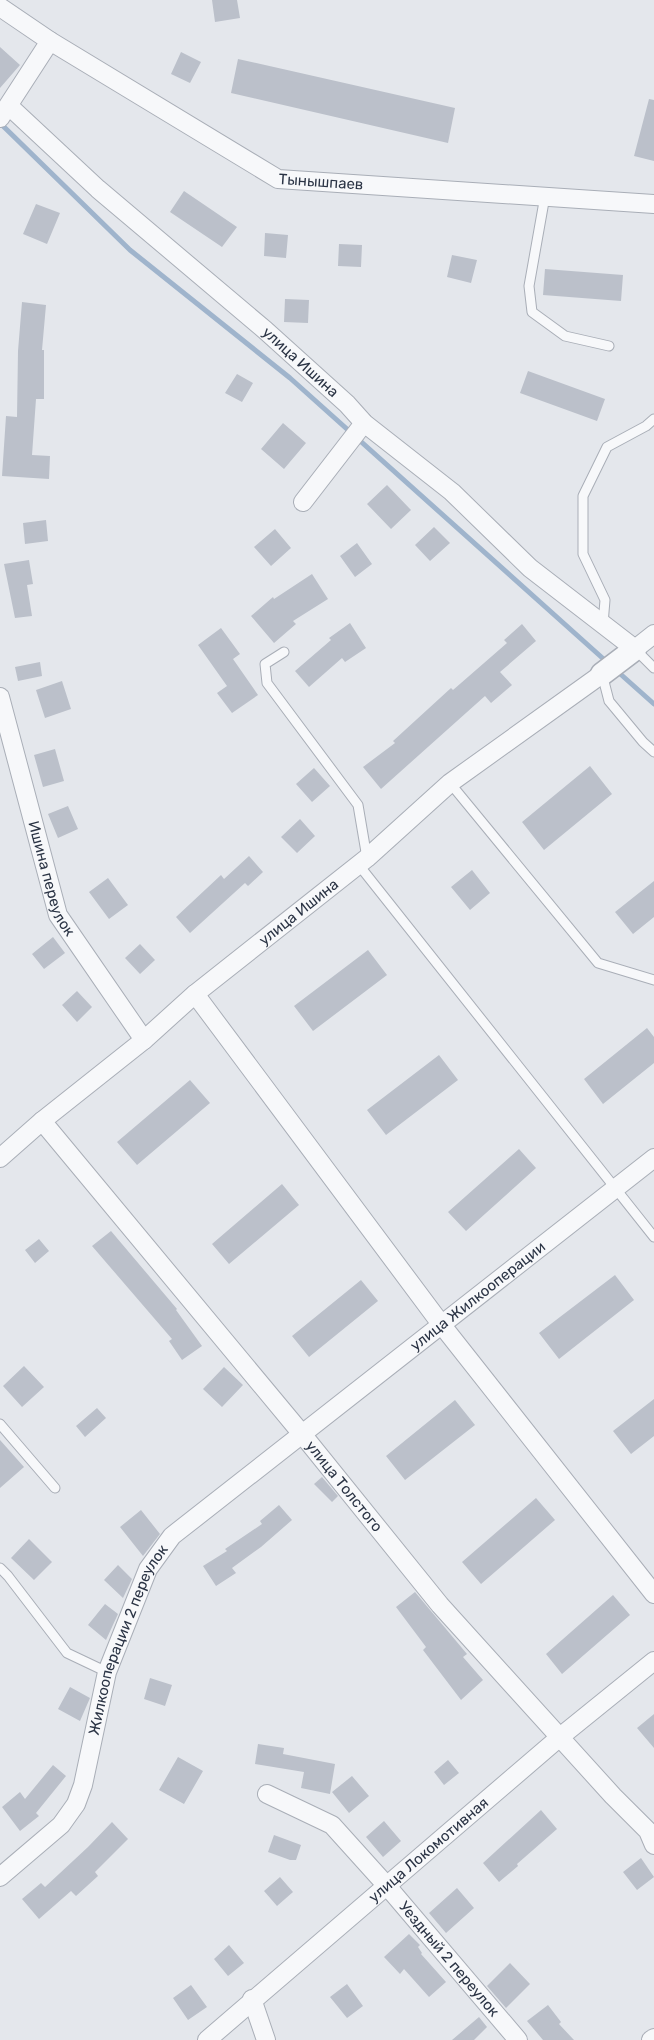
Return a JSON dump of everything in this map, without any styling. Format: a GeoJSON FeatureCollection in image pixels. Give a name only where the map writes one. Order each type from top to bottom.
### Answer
{"type":"FeatureCollection","features":[{"type":"Feature","properties":{"kind":"street","name":"Тынышпаев"},"geometry":{"type":"LineString","coordinates":[[0,7],[51,41],[278,179],[654,204]]}},
{"type":"Feature","properties":{"kind":"street","name":"улица Ишина"},"geometry":{"type":"LineString","coordinates":[[51,41],[4,113],[265,330],[347,404],[364,423],[452,492],[530,568],[635,649]]}},
{"type":"Feature","properties":{"kind":"street"},"geometry":{"type":"LineString","coordinates":[[303,502],[364,423]]}},
{"type":"Feature","properties":{"kind":"street"},"geometry":{"type":"LineString","coordinates":[[602,674],[654,634]]}},
{"type":"Feature","properties":{"kind":"street","name":"улица Ишина"},"geometry":{"type":"LineString","coordinates":[[0,1158],[42,1121],[144,1040],[195,994],[363,861],[450,783],[602,674]]}},
{"type":"Feature","properties":{"kind":"street","name":"Ишина переулок"},"geometry":{"type":"LineString","coordinates":[[0,697],[58,915],[144,1040]]}},
{"type":"Feature","properties":{"kind":"street"},"geometry":{"type":"LineString","coordinates":[[195,994],[441,1324],[654,1594]]}},
{"type":"Feature","properties":{"kind":"street","name":"улица Толстого"},"geometry":{"type":"LineString","coordinates":[[42,1121],[302,1434],[440,1605],[613,1796],[648,1831],[654,1845]]}},
{"type":"Feature","properties":{"kind":"street","name":"улица Жилкооперации"},"geometry":{"type":"LineString","coordinates":[[302,1434],[654,1158]]}},
{"type":"Feature","properties":{"kind":"street","name":"Жилкооперации 2 переулок"},"geometry":{"type":"LineString","coordinates":[[0,1877],[61,1825],[76,1804],[83,1785],[107,1672],[148,1569],[172,1536],[302,1434]]}},
{"type":"Feature","properties":{"kind":"street","name":"улица Локомотивная"},"geometry":{"type":"LineString","coordinates":[[207,2040],[252,1999],[560,1737],[654,1661]]}},
{"type":"Feature","properties":{"kind":"street","name":"Уездный 2 переулок"},"geometry":{"type":"LineString","coordinates":[[267,1794],[332,1825],[518,2040]]}},
{"type":"Feature","properties":{"kind":"street"},"geometry":{"type":"LineString","coordinates":[[252,1999],[266,2040]]}},
{"type":"Feature","properties":{"kind":"lane"},"geometry":{"type":"LineString","coordinates":[[545,196],[529,286],[532,312],[565,336],[609,346]]}},
{"type":"Feature","properties":{"kind":"lane"},"geometry":{"type":"LineString","coordinates":[[603,624],[605,600],[583,554],[583,496],[607,447],[650,429],[654,419]]}},
{"type":"Feature","properties":{"kind":"lane"},"geometry":{"type":"LineString","coordinates":[[635,649],[654,668]]}},
{"type":"Feature","properties":{"kind":"lane"},"geometry":{"type":"LineString","coordinates":[[284,652],[265,664],[267,683],[358,806],[363,861],[654,1237]]}},
{"type":"Feature","properties":{"kind":"lane"},"geometry":{"type":"LineString","coordinates":[[602,674],[609,701],[654,752]]}},
{"type":"Feature","properties":{"kind":"lane"},"geometry":{"type":"LineString","coordinates":[[450,783],[598,963],[654,980]]}},
{"type":"Feature","properties":{"kind":"lane"},"geometry":{"type":"LineString","coordinates":[[0,1424],[55,1488]]}},
{"type":"Feature","properties":{"kind":"lane"},"geometry":{"type":"LineString","coordinates":[[0,1568],[67,1653],[107,1672]]}},
{"type":"Feature","properties":{"kind":"building"},"geometry":{"type":"Polygon","coordinates":[[[212,0],[237,0],[240,18],[215,22],[212,0]]]}},
{"type":"Feature","properties":{"kind":"building"},"geometry":{"type":"Polygon","coordinates":[[[0,47],[20,65],[0,88],[0,47]]]}},
{"type":"Feature","properties":{"kind":"building"},"geometry":{"type":"Polygon","coordinates":[[[181,52],[201,62],[190,83],[171,74],[181,52]]]}},
{"type":"Feature","properties":{"kind":"building"},"geometry":{"type":"Polygon","coordinates":[[[238,59],[455,108],[448,143],[231,93],[238,59]]]}},
{"type":"Feature","properties":{"kind":"building"},"geometry":{"type":"Polygon","coordinates":[[[649,99],[654,100],[654,161],[634,156],[649,99]]]}},
{"type":"Feature","properties":{"kind":"building"},"geometry":{"type":"Polygon","coordinates":[[[184,191],[237,227],[222,247],[170,212],[184,191]]]}},
{"type":"Feature","properties":{"kind":"building"},"geometry":{"type":"Polygon","coordinates":[[[36,204],[60,213],[47,244],[23,234],[36,204]]]}},
{"type":"Feature","properties":{"kind":"building"},"geometry":{"type":"Polygon","coordinates":[[[265,233],[288,235],[286,258],[264,256],[265,233]]]}},
{"type":"Feature","properties":{"kind":"building"},"geometry":{"type":"Polygon","coordinates":[[[339,244],[362,245],[361,267],[338,266],[339,244]]]}},
{"type":"Feature","properties":{"kind":"building"},"geometry":{"type":"Polygon","coordinates":[[[452,255],[477,260],[471,283],[447,277],[452,255]]]}},
{"type":"Feature","properties":{"kind":"building"},"geometry":{"type":"Polygon","coordinates":[[[545,269],[623,275],[621,301],[543,295],[545,269]]]}},
{"type":"Feature","properties":{"kind":"building"},"geometry":{"type":"Polygon","coordinates":[[[285,299],[309,300],[308,323],[284,322],[285,299]]]}},
{"type":"Feature","properties":{"kind":"building"},"geometry":{"type":"Polygon","coordinates":[[[22,302],[46,305],[42,350],[44,350],[44,399],[36,399],[32,455],[50,456],[49,479],[2,476],[6,416],[17,417],[18,351],[22,302]]]}},
{"type":"Feature","properties":{"kind":"building"},"geometry":{"type":"Polygon","coordinates":[[[528,371],[605,399],[597,421],[520,393],[528,371]]]}},
{"type":"Feature","properties":{"kind":"building"},"geometry":{"type":"Polygon","coordinates":[[[237,374],[253,383],[242,402],[225,393],[237,374]]]}},
{"type":"Feature","properties":{"kind":"building"},"geometry":{"type":"Polygon","coordinates":[[[283,423],[306,443],[284,469],[261,449],[283,423]]]}},
{"type":"Feature","properties":{"kind":"building"},"geometry":{"type":"Polygon","coordinates":[[[387,485],[411,510],[391,529],[367,504],[387,485]]]}},
{"type":"Feature","properties":{"kind":"building"},"geometry":{"type":"Polygon","coordinates":[[[46,520],[48,541],[25,544],[23,523],[46,520]]]}},
{"type":"Feature","properties":{"kind":"building"},"geometry":{"type":"Polygon","coordinates":[[[434,527],[450,543],[430,561],[415,545],[434,527]]]}},
{"type":"Feature","properties":{"kind":"building"},"geometry":{"type":"Polygon","coordinates":[[[275,529],[291,548],[271,566],[254,547],[275,529]]]}},
{"type":"Feature","properties":{"kind":"building"},"geometry":{"type":"Polygon","coordinates":[[[357,543],[372,564],[355,577],[340,556],[357,543]]]}},
{"type":"Feature","properties":{"kind":"building"},"geometry":{"type":"Polygon","coordinates":[[[29,560],[33,584],[27,585],[32,616],[15,618],[4,564],[29,560]]]}},
{"type":"Feature","properties":{"kind":"building"},"geometry":{"type":"Polygon","coordinates":[[[312,574],[328,599],[293,621],[296,624],[274,643],[251,616],[273,597],[274,599],[312,574]]]}},
{"type":"Feature","properties":{"kind":"building"},"geometry":{"type":"Polygon","coordinates":[[[350,623],[366,648],[345,662],[342,658],[309,687],[295,671],[331,640],[329,638],[350,623]]]}},
{"type":"Feature","properties":{"kind":"building"},"geometry":{"type":"Polygon","coordinates":[[[522,624],[536,641],[500,672],[512,685],[491,703],[485,696],[381,789],[363,767],[395,743],[393,741],[451,688],[453,690],[507,643],[504,640],[522,624]]]}},
{"type":"Feature","properties":{"kind":"building"},"geometry":{"type":"Polygon","coordinates":[[[221,628],[240,654],[233,659],[258,695],[232,713],[217,693],[227,686],[198,645],[221,628]]]}},
{"type":"Feature","properties":{"kind":"building"},"geometry":{"type":"Polygon","coordinates":[[[40,662],[42,676],[18,681],[15,667],[40,662]]]}},
{"type":"Feature","properties":{"kind":"building"},"geometry":{"type":"Polygon","coordinates":[[[62,681],[71,709],[45,718],[36,690],[62,681]]]}},
{"type":"Feature","properties":{"kind":"building"},"geometry":{"type":"Polygon","coordinates":[[[55,749],[64,781],[43,787],[34,755],[55,749]]]}},
{"type":"Feature","properties":{"kind":"building"},"geometry":{"type":"Polygon","coordinates":[[[590,766],[612,794],[544,850],[522,822],[590,766]]]}},
{"type":"Feature","properties":{"kind":"building"},"geometry":{"type":"Polygon","coordinates":[[[314,768],[330,786],[312,802],[296,784],[314,768]]]}},
{"type":"Feature","properties":{"kind":"building"},"geometry":{"type":"Polygon","coordinates":[[[68,806],[78,829],[58,838],[48,814],[68,806]]]}},
{"type":"Feature","properties":{"kind":"building"},"geometry":{"type":"Polygon","coordinates":[[[300,819],[315,836],[297,853],[281,837],[300,819]]]}},
{"type":"Feature","properties":{"kind":"building"},"geometry":{"type":"Polygon","coordinates":[[[249,856],[263,872],[248,886],[245,883],[190,933],[176,917],[221,875],[224,879],[249,856]]]}},
{"type":"Feature","properties":{"kind":"building"},"geometry":{"type":"Polygon","coordinates":[[[472,870],[490,893],[470,910],[451,887],[472,870]]]}},
{"type":"Feature","properties":{"kind":"building"},"geometry":{"type":"Polygon","coordinates":[[[108,878],[128,905],[109,919],[89,892],[108,878]]]}},
{"type":"Feature","properties":{"kind":"building"},"geometry":{"type":"Polygon","coordinates":[[[654,881],[654,917],[633,934],[615,912],[654,881]]]}},
{"type":"Feature","properties":{"kind":"building"},"geometry":{"type":"Polygon","coordinates":[[[53,937],[65,953],[44,969],[32,954],[53,937]]]}},
{"type":"Feature","properties":{"kind":"building"},"geometry":{"type":"Polygon","coordinates":[[[140,944],[155,960],[140,974],[125,958],[140,944]]]}},
{"type":"Feature","properties":{"kind":"building"},"geometry":{"type":"Polygon","coordinates":[[[368,950],[387,975],[313,1031],[294,1006],[368,950]]]}},
{"type":"Feature","properties":{"kind":"building"},"geometry":{"type":"Polygon","coordinates":[[[77,991],[92,1007],[77,1022],[62,1005],[77,991]]]}},
{"type":"Feature","properties":{"kind":"building"},"geometry":{"type":"Polygon","coordinates":[[[647,1028],[654,1037],[654,1063],[603,1104],[584,1079],[647,1028]]]}},
{"type":"Feature","properties":{"kind":"building"},"geometry":{"type":"Polygon","coordinates":[[[439,1055],[458,1080],[386,1135],[367,1110],[439,1055]]]}},
{"type":"Feature","properties":{"kind":"building"},"geometry":{"type":"Polygon","coordinates":[[[190,1080],[210,1103],[137,1165],[117,1142],[190,1080]]]}},
{"type":"Feature","properties":{"kind":"building"},"geometry":{"type":"Polygon","coordinates":[[[519,1149],[536,1168],[466,1231],[448,1212],[519,1149]]]}},
{"type":"Feature","properties":{"kind":"building"},"geometry":{"type":"Polygon","coordinates":[[[282,1184],[299,1205],[229,1264],[212,1244],[282,1184]]]}},
{"type":"Feature","properties":{"kind":"building"},"geometry":{"type":"Polygon","coordinates":[[[111,1231],[177,1309],[202,1346],[182,1360],[169,1341],[172,1339],[92,1246],[111,1231]]]}},
{"type":"Feature","properties":{"kind":"building"},"geometry":{"type":"Polygon","coordinates":[[[39,1239],[49,1251],[35,1263],[25,1250],[39,1239]]]}},
{"type":"Feature","properties":{"kind":"building"},"geometry":{"type":"Polygon","coordinates":[[[615,1275],[634,1300],[559,1359],[539,1333],[615,1275]]]}},
{"type":"Feature","properties":{"kind":"building"},"geometry":{"type":"Polygon","coordinates":[[[361,1280],[378,1301],[309,1357],[292,1336],[361,1280]]]}},
{"type":"Feature","properties":{"kind":"building"},"geometry":{"type":"Polygon","coordinates":[[[24,1366],[44,1387],[22,1407],[3,1386],[24,1366]]]}},
{"type":"Feature","properties":{"kind":"building"},"geometry":{"type":"Polygon","coordinates":[[[224,1367],[243,1385],[222,1407],[203,1389],[224,1367]]]}},
{"type":"Feature","properties":{"kind":"building"},"geometry":{"type":"Polygon","coordinates":[[[654,1399],[654,1436],[631,1454],[613,1431],[654,1399]]]}},
{"type":"Feature","properties":{"kind":"building"},"geometry":{"type":"Polygon","coordinates":[[[455,1400],[475,1425],[405,1480],[386,1456],[455,1400]]]}},
{"type":"Feature","properties":{"kind":"building"},"geometry":{"type":"Polygon","coordinates":[[[97,1408],[106,1418],[85,1437],[76,1426],[97,1408]]]}},
{"type":"Feature","properties":{"kind":"building"},"geometry":{"type":"Polygon","coordinates":[[[0,1440],[24,1467],[0,1488],[0,1440]]]}},
{"type":"Feature","properties":{"kind":"building"},"geometry":{"type":"Polygon","coordinates":[[[322,1477],[338,1496],[332,1502],[314,1484],[322,1477]]]}},
{"type":"Feature","properties":{"kind":"building"},"geometry":{"type":"Polygon","coordinates":[[[536,1498],[555,1520],[481,1584],[462,1562],[536,1498]]]}},
{"type":"Feature","properties":{"kind":"building"},"geometry":{"type":"Polygon","coordinates":[[[279,1505],[292,1520],[232,1568],[236,1573],[216,1586],[203,1566],[262,1524],[260,1521],[279,1505]]]}},
{"type":"Feature","properties":{"kind":"building"},"geometry":{"type":"Polygon","coordinates":[[[141,1510],[160,1534],[143,1556],[120,1527],[141,1510]]]}},
{"type":"Feature","properties":{"kind":"building"},"geometry":{"type":"Polygon","coordinates":[[[29,1539],[52,1562],[34,1580],[11,1558],[29,1539]]]}},
{"type":"Feature","properties":{"kind":"building"},"geometry":{"type":"Polygon","coordinates":[[[118,1565],[132,1579],[123,1598],[104,1580],[118,1565]]]}},
{"type":"Feature","properties":{"kind":"building"},"geometry":{"type":"Polygon","coordinates":[[[415,1592],[467,1654],[463,1657],[483,1680],[461,1700],[423,1650],[426,1647],[396,1607],[415,1592]]]}},
{"type":"Feature","properties":{"kind":"building"},"geometry":{"type":"Polygon","coordinates":[[[613,1595],[630,1615],[562,1674],[546,1654],[613,1595]]]}},
{"type":"Feature","properties":{"kind":"building"},"geometry":{"type":"Polygon","coordinates":[[[105,1604],[118,1614],[106,1640],[88,1625],[105,1604]]]}},
{"type":"Feature","properties":{"kind":"building"},"geometry":{"type":"Polygon","coordinates":[[[150,1678],[172,1685],[165,1706],[144,1699],[150,1678]]]}},
{"type":"Feature","properties":{"kind":"building"},"geometry":{"type":"Polygon","coordinates":[[[70,1687],[90,1698],[80,1721],[58,1709],[70,1687]]]}},
{"type":"Feature","properties":{"kind":"building"},"geometry":{"type":"Polygon","coordinates":[[[654,1714],[654,1748],[637,1728],[654,1714]]]}},
{"type":"Feature","properties":{"kind":"building"},"geometry":{"type":"Polygon","coordinates":[[[258,1744],[284,1748],[283,1754],[335,1764],[330,1794],[301,1788],[304,1772],[255,1764],[258,1744]]]}},
{"type":"Feature","properties":{"kind":"building"},"geometry":{"type":"Polygon","coordinates":[[[178,1757],[203,1771],[184,1804],[159,1790],[178,1757]]]}},
{"type":"Feature","properties":{"kind":"building"},"geometry":{"type":"Polygon","coordinates":[[[448,1760],[459,1773],[444,1785],[434,1772],[448,1760]]]}},
{"type":"Feature","properties":{"kind":"building"},"geometry":{"type":"Polygon","coordinates":[[[53,1765],[66,1776],[36,1813],[39,1816],[20,1831],[2,1807],[20,1792],[25,1799],[53,1765]]]}},
{"type":"Feature","properties":{"kind":"building"},"geometry":{"type":"Polygon","coordinates":[[[352,1776],[369,1796],[349,1813],[332,1792],[352,1776]]]}},
{"type":"Feature","properties":{"kind":"building"},"geometry":{"type":"Polygon","coordinates":[[[541,1810],[557,1829],[499,1882],[483,1863],[541,1810]]]}},
{"type":"Feature","properties":{"kind":"building"},"geometry":{"type":"Polygon","coordinates":[[[384,1821],[401,1841],[383,1857],[366,1837],[384,1821]]]}},
{"type":"Feature","properties":{"kind":"building"},"geometry":{"type":"Polygon","coordinates":[[[112,1822],[128,1839],[95,1872],[98,1876],[76,1896],[71,1891],[39,1919],[22,1899],[41,1883],[45,1887],[112,1822]]]}},
{"type":"Feature","properties":{"kind":"building"},"geometry":{"type":"Polygon","coordinates":[[[274,1835],[301,1845],[296,1860],[268,1852],[274,1835]]]}},
{"type":"Feature","properties":{"kind":"building"},"geometry":{"type":"Polygon","coordinates":[[[641,1858],[654,1877],[637,1890],[623,1872],[641,1858]]]}},
{"type":"Feature","properties":{"kind":"building"},"geometry":{"type":"Polygon","coordinates":[[[280,1877],[293,1892],[277,1906],[264,1891],[280,1877]]]}},
{"type":"Feature","properties":{"kind":"building"},"geometry":{"type":"Polygon","coordinates":[[[457,1888],[474,1908],[446,1933],[429,1913],[457,1888]]]}},
{"type":"Feature","properties":{"kind":"building"},"geometry":{"type":"Polygon","coordinates":[[[409,1934],[420,1945],[418,1947],[421,1954],[446,1982],[429,1997],[404,1969],[400,1974],[384,1957],[409,1934]]]}},
{"type":"Feature","properties":{"kind":"building"},"geometry":{"type":"Polygon","coordinates":[[[229,1945],[244,1963],[228,1976],[214,1959],[229,1945]]]}},
{"type":"Feature","properties":{"kind":"building"},"geometry":{"type":"Polygon","coordinates":[[[510,1963],[530,1984],[506,2008],[487,1986],[510,1963]]]}},
{"type":"Feature","properties":{"kind":"building"},"geometry":{"type":"Polygon","coordinates":[[[347,1984],[363,2006],[347,2018],[330,1997],[347,1984]]]}},
{"type":"Feature","properties":{"kind":"building"},"geometry":{"type":"Polygon","coordinates":[[[191,1985],[207,2007],[188,2020],[173,1998],[191,1985]]]}},
{"type":"Feature","properties":{"kind":"building"},"geometry":{"type":"Polygon","coordinates":[[[548,2005],[561,2022],[559,2024],[574,2040],[543,2040],[527,2021],[548,2005]]]}},
{"type":"Feature","properties":{"kind":"building"},"geometry":{"type":"Polygon","coordinates":[[[479,2017],[487,2027],[474,2040],[452,2040],[479,2017]]]}},
{"type":"Feature","properties":{"kind":"waterway"},"geometry":{"type":"LineString","coordinates":[[0,123],[130,250],[290,378],[608,663]]}},
{"type":"Feature","properties":{"kind":"waterway"},"geometry":{"type":"LineString","coordinates":[[617,671],[654,704]]}}]}
